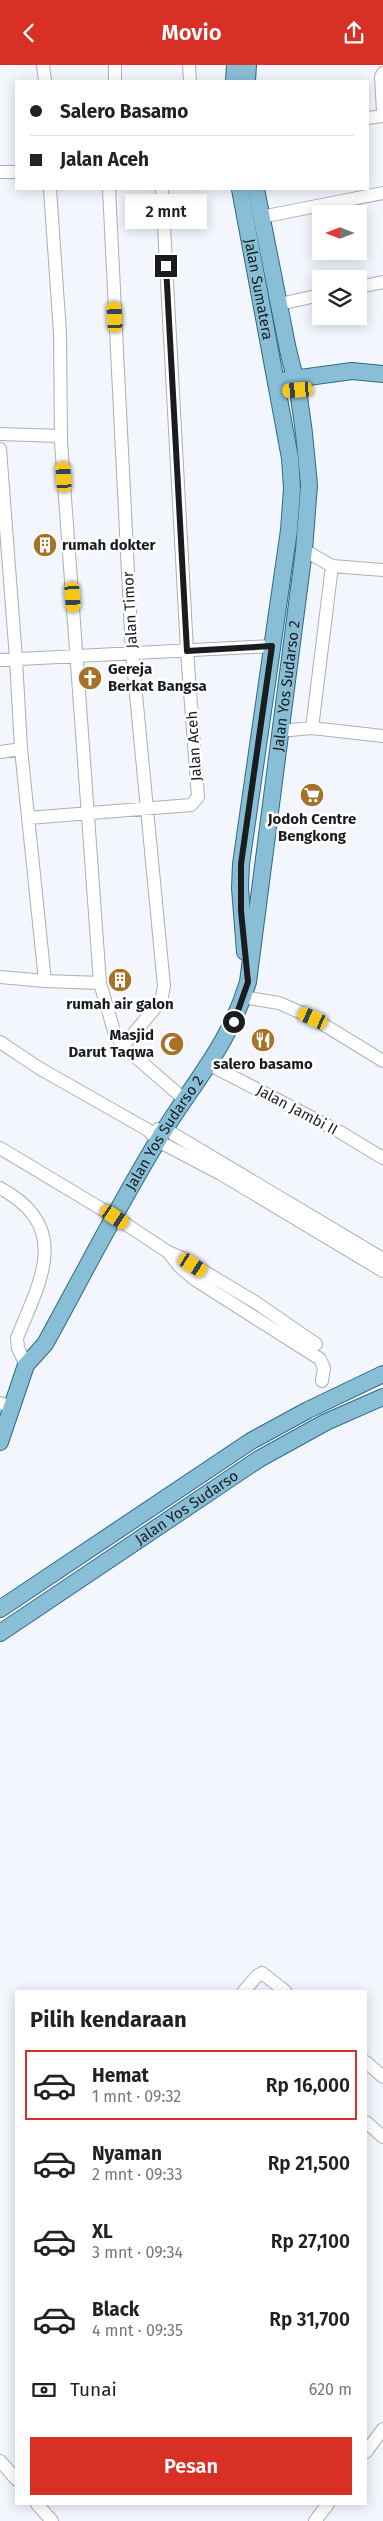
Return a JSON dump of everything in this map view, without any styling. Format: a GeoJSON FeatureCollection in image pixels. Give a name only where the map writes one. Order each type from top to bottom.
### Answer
{"type":"FeatureCollection","features":[{"type":"Feature","properties":{"kind":"main road"},"geometry":{"type":"LineString","coordinates":[[234,80],[235,65]]}},
{"type":"Feature","properties":{"kind":"main road"},"geometry":{"type":"LineString","coordinates":[[247,80],[248,65]]}},
{"type":"Feature","properties":{"kind":"main road","name":"Jalan Sumatera"},"geometry":{"type":"LineString","coordinates":[[240,190],[276,387]]}},
{"type":"Feature","properties":{"kind":"main road","name":"Jalan Sumatera"},"geometry":{"type":"LineString","coordinates":[[256,190],[297,385]]}},
{"type":"Feature","properties":{"kind":"main road"},"geometry":{"type":"LineString","coordinates":[[297,385],[352,371],[383,374]]}},
{"type":"Feature","properties":{"kind":"main road"},"geometry":{"type":"LineString","coordinates":[[276,387],[383,381]]}},
{"type":"Feature","properties":{"kind":"main road","name":"Jalan Yos Sudarso 2"},"geometry":{"type":"LineString","coordinates":[[0,1442],[6,1405],[26,1365],[45,1343],[115,1217],[157,1133],[185,1100],[210,1065],[234,1022],[245,989],[304,550],[309,485],[297,385]]}},
{"type":"Feature","properties":{"kind":"main road","name":"Jalan Yos Sudarso 2"},"geometry":{"type":"LineString","coordinates":[[245,989],[241,911],[241,864],[289,529],[292,489],[290,459],[276,387]]}},
{"type":"Feature","properties":{"kind":"main road"},"geometry":{"type":"LineString","coordinates":[[261,714],[280,723]]}},
{"type":"Feature","properties":{"kind":"main road","name":"Jalan Yos Sudarso"},"geometry":{"type":"LineString","coordinates":[[0,1609],[250,1441],[308,1410],[383,1375]]}},
{"type":"Feature","properties":{"kind":"main road","name":"Jalan Yos Sudarso"},"geometry":{"type":"LineString","coordinates":[[0,1633],[259,1459],[316,1428],[382,1399]]}},
{"type":"Feature","properties":{"kind":"main road"},"geometry":{"type":"LineString","coordinates":[[308,1410],[316,1428]]}},
{"type":"Feature","properties":{"kind":"main road"},"geometry":{"type":"LineString","coordinates":[[205,1470],[219,1487]]}},
{"type":"Feature","properties":{"kind":"street"},"geometry":{"type":"LineString","coordinates":[[43,65],[44,80]]}},
{"type":"Feature","properties":{"kind":"street"},"geometry":{"type":"LineString","coordinates":[[115,65],[115,80]]}},
{"type":"Feature","properties":{"kind":"street"},"geometry":{"type":"LineString","coordinates":[[189,65],[190,80]]}},
{"type":"Feature","properties":{"kind":"street"},"geometry":{"type":"LineString","coordinates":[[369,118],[383,114],[381,77],[383,73]]}},
{"type":"Feature","properties":{"kind":"street"},"geometry":{"type":"LineString","coordinates":[[0,172],[15,172]]}},
{"type":"Feature","properties":{"kind":"street"},"geometry":{"type":"LineString","coordinates":[[50,190],[60,333],[61,436],[100,983],[114,1031],[123,1046],[185,1100]]}},
{"type":"Feature","properties":{"kind":"street","name":"Jalan Timor"},"geometry":{"type":"LineString","coordinates":[[109,190],[132,653],[163,994],[157,1007],[123,1046]]}},
{"type":"Feature","properties":{"kind":"street","name":"Jalan Aceh"},"geometry":{"type":"LineString","coordinates":[[28,818],[191,805],[198,797],[187,651],[162,190]]}},
{"type":"Feature","properties":{"kind":"street"},"geometry":{"type":"LineString","coordinates":[[261,217],[383,193]]}},
{"type":"Feature","properties":{"kind":"street"},"geometry":{"type":"LineString","coordinates":[[367,285],[383,282]]}},
{"type":"Feature","properties":{"kind":"street"},"geometry":{"type":"LineString","coordinates":[[279,304],[312,297]]}},
{"type":"Feature","properties":{"kind":"street"},"geometry":{"type":"LineString","coordinates":[[0,434],[61,436]]}},
{"type":"Feature","properties":{"kind":"street"},"geometry":{"type":"LineString","coordinates":[[0,449],[21,749],[45,981]]}},
{"type":"Feature","properties":{"kind":"street"},"geometry":{"type":"LineString","coordinates":[[304,550],[332,566],[383,570]]}},
{"type":"Feature","properties":{"kind":"street"},"geometry":{"type":"LineString","coordinates":[[312,728],[332,566]]}},
{"type":"Feature","properties":{"kind":"street"},"geometry":{"type":"LineString","coordinates":[[0,660],[272,646]]}},
{"type":"Feature","properties":{"kind":"street"},"geometry":{"type":"LineString","coordinates":[[280,723],[383,736]]}},
{"type":"Feature","properties":{"kind":"street"},"geometry":{"type":"LineString","coordinates":[[0,752],[21,749]]}},
{"type":"Feature","properties":{"kind":"street"},"geometry":{"type":"LineString","coordinates":[[0,977],[100,983]]}},
{"type":"Feature","properties":{"kind":"street"},"geometry":{"type":"LineString","coordinates":[[245,989],[313,1018],[383,1061]]}},
{"type":"Feature","properties":{"kind":"street"},"geometry":{"type":"LineString","coordinates":[[0,1042],[39,1068],[383,1259]]}},
{"type":"Feature","properties":{"kind":"street","name":"Jalan Jambi II"},"geometry":{"type":"LineString","coordinates":[[210,1065],[340,1132],[383,1158]]}},
{"type":"Feature","properties":{"kind":"street"},"geometry":{"type":"LineString","coordinates":[[157,1133],[221,1174],[383,1271]]}},
{"type":"Feature","properties":{"kind":"street"},"geometry":{"type":"LineString","coordinates":[[0,1148],[115,1217],[168,1252],[180,1257],[255,1302],[316,1344]]}},
{"type":"Feature","properties":{"kind":"street"},"geometry":{"type":"LineString","coordinates":[[0,1188],[18,1198],[29,1209],[43,1233],[46,1249],[44,1271],[17,1343],[20,1355],[26,1365]]}},
{"type":"Feature","properties":{"kind":"street"},"geometry":{"type":"LineString","coordinates":[[168,1252],[179,1266],[194,1279],[320,1359],[324,1368],[322,1381]]}},
{"type":"Feature","properties":{"kind":"street"},"geometry":{"type":"LineString","coordinates":[[245,1990],[257,1975],[262,1973],[284,1990]]}},
{"type":"Feature","properties":{"kind":"street"},"geometry":{"type":"LineString","coordinates":[[367,2063],[383,2077]]}},
{"type":"Feature","properties":{"kind":"street"},"geometry":{"type":"LineString","coordinates":[[367,2123],[383,2137]]}},
{"type":"Feature","properties":{"kind":"street"},"geometry":{"type":"LineString","coordinates":[[367,2451],[383,2429]]}},
{"type":"Feature","properties":{"kind":"street"},"geometry":{"type":"LineString","coordinates":[[0,2461],[15,2478]]}},
{"type":"Feature","properties":{"kind":"street"},"geometry":{"type":"LineString","coordinates":[[38,2505],[52,2521]]}},
{"type":"Feature","properties":{"kind":"street"},"geometry":{"type":"LineString","coordinates":[[315,2521],[327,2505]]}},
{"type":"Feature","properties":{"kind":"place","name":"rumah dokter"},"geometry":{"type":"Point","coordinates":[45,545]}},
{"type":"Feature","properties":{"kind":"place","name":"Gereja Berkat Bangsa"},"geometry":{"type":"Point","coordinates":[90,678]}},
{"type":"Feature","properties":{"kind":"place","name":"Jodoh Centre Bengkong"},"geometry":{"type":"Point","coordinates":[312,795]}},
{"type":"Feature","properties":{"kind":"place","name":"rumah air galon"},"geometry":{"type":"Point","coordinates":[120,980]}},
{"type":"Feature","properties":{"kind":"place","name":"salero basamo"},"geometry":{"type":"Point","coordinates":[263,1040]}},
{"type":"Feature","properties":{"kind":"place","name":"Masjid Darut Taqwa"},"geometry":{"type":"Point","coordinates":[172,1044]}},
{"type":"Feature","properties":{"kind":"route"},"geometry":{"type":"LineString","coordinates":[[166,266],[187,651],[272,646],[242,849],[241,911],[248,982],[234,1022]]}}]}
